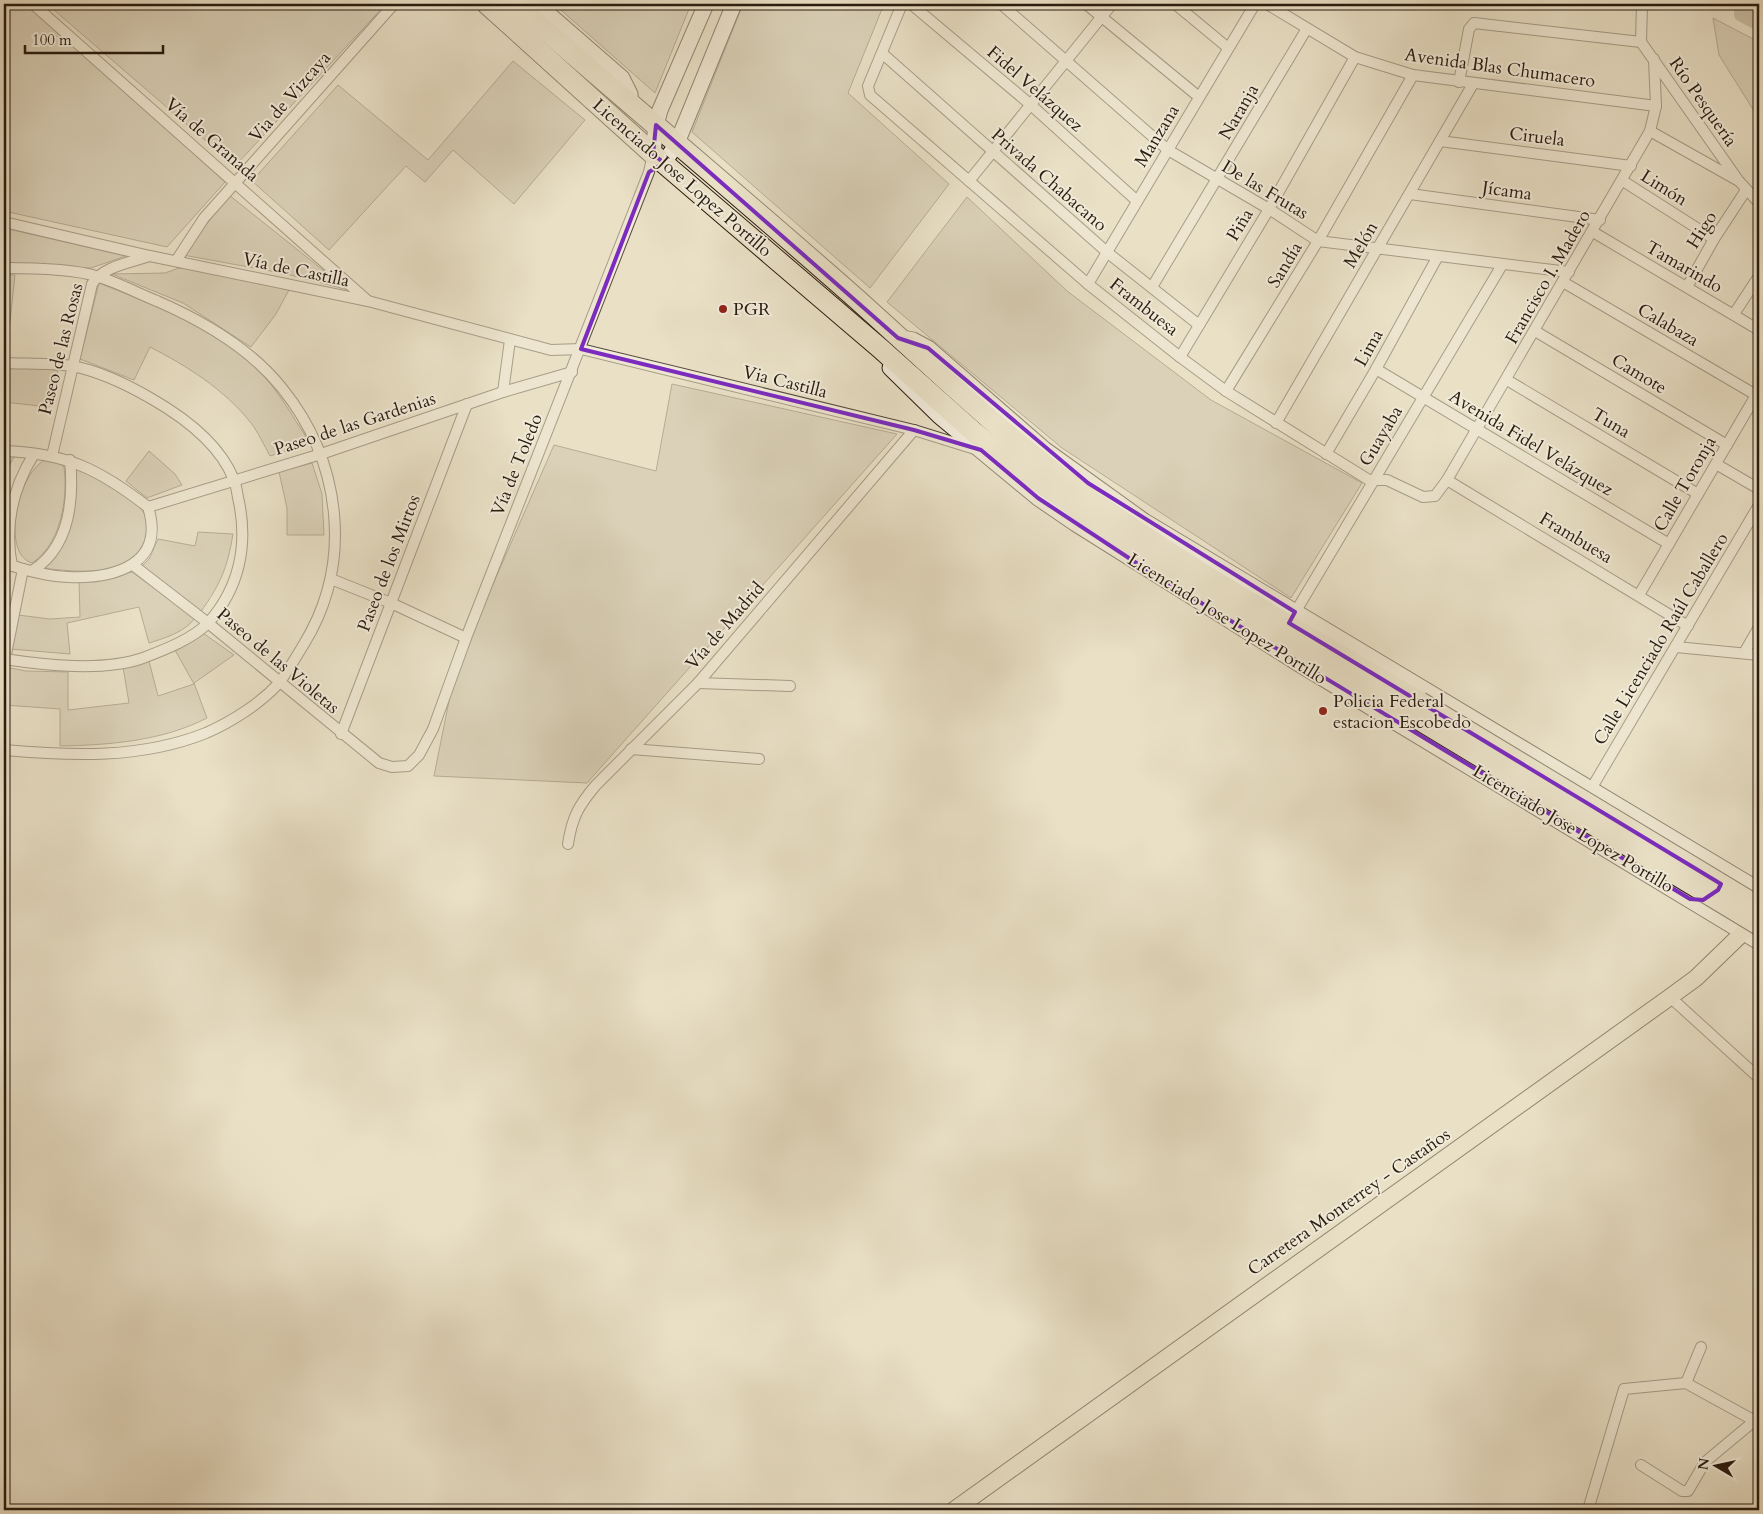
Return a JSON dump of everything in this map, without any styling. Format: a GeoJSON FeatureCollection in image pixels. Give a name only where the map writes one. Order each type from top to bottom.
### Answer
{"type":"FeatureCollection","features":[{"type":"Feature","properties":{"kind":"highway","name":"Licenciado Jose Lopez Portillo"},"geometry":{"type":"LineString","coordinates":[[487,4],[655,163],[880,348],[975,433],[1060,499],[1152,561],[1415,708],[1759,907]]}},
{"type":"Feature","properties":{"kind":"highway","name":"Licenciado Jose Lopez Portillo"},"geometry":{"type":"LineString","coordinates":[[515,4],[851,294],[990,420],[1078,490],[1118,519],[1292,618],[1415,708],[1752,929]]}},
{"type":"Feature","properties":{"kind":"main road","name":"Carretera Monterrey - Castaños"},"geometry":{"type":"LineString","coordinates":[[954,1510],[1670,997],[1752,929],[1759,917]]}},
{"type":"Feature","properties":{"kind":"street","name":"Vía de Granada"},"geometry":{"type":"LineString","coordinates":[[33,4],[368,301]]}},
{"type":"Feature","properties":{"kind":"street","name":"Via de Vizcaya"},"geometry":{"type":"LineString","coordinates":[[176,261],[204,218],[394,4]]}},
{"type":"Feature","properties":{"kind":"street"},"geometry":{"type":"LineString","coordinates":[[537,4],[622,78],[630,94],[631,106]]}},
{"type":"Feature","properties":{"kind":"street"},"geometry":{"type":"LineString","coordinates":[[655,163],[656,125],[706,4]]}},
{"type":"Feature","properties":{"kind":"street"},"geometry":{"type":"LineString","coordinates":[[655,163],[677,143],[734,4]]}},
{"type":"Feature","properties":{"kind":"street"},"geometry":{"type":"LineString","coordinates":[[883,54],[902,4]]}},
{"type":"Feature","properties":{"kind":"street","name":"Fidel Velázquez"},"geometry":{"type":"LineString","coordinates":[[911,4],[1031,105],[1137,201]]}},
{"type":"Feature","properties":{"kind":"street","name":"De las Frutas"},"geometry":{"type":"LineString","coordinates":[[1001,4],[1168,150],[1269,209],[1318,241],[1569,272]]}},
{"type":"Feature","properties":{"kind":"street"},"geometry":{"type":"LineString","coordinates":[[1086,4],[1199,97]]}},
{"type":"Feature","properties":{"kind":"street"},"geometry":{"type":"LineString","coordinates":[[969,181],[1112,4]]}},
{"type":"Feature","properties":{"kind":"street"},"geometry":{"type":"LineString","coordinates":[[1175,4],[1227,48]]}},
{"type":"Feature","properties":{"kind":"street","name":"Manzana"},"geometry":{"type":"LineString","coordinates":[[1088,284],[1108,253],[1227,48],[1255,4]]}},
{"type":"Feature","properties":{"kind":"street","name":"Avenida Blas Chumacero"},"geometry":{"type":"LineString","coordinates":[[1267,4],[1306,30],[1355,57],[1413,75],[1656,106]]}},
{"type":"Feature","properties":{"kind":"street"},"geometry":{"type":"LineString","coordinates":[[1459,82],[1469,30],[1474,23],[1641,42],[1642,4]]}},
{"type":"Feature","properties":{"kind":"street","name":"Naranja"},"geometry":{"type":"LineString","coordinates":[[1152,287],[1218,180],[1306,30]]}},
{"type":"Feature","properties":{"kind":"street","name":"Río Pesquería"},"geometry":{"type":"LineString","coordinates":[[1641,42],[1738,180],[1759,203]]}},
{"type":"Feature","properties":{"kind":"street","name":"Frambuesa"},"geometry":{"type":"LineString","coordinates":[[883,54],[868,91],[1088,284],[1226,392],[1373,481],[1387,480],[1423,497],[1432,498]]}},
{"type":"Feature","properties":{"kind":"street","name":"Privada Chabacano"},"geometry":{"type":"LineString","coordinates":[[883,54],[1108,253],[1199,325]]}},
{"type":"Feature","properties":{"kind":"street","name":"Piña"},"geometry":{"type":"LineString","coordinates":[[1180,357],[1269,209],[1355,57]]}},
{"type":"Feature","properties":{"kind":"street","name":"Francisco I. Madero"},"geometry":{"type":"LineString","coordinates":[[1432,498],[1447,480],[1478,428],[1650,132],[1656,106],[1654,59]]}},
{"type":"Feature","properties":{"kind":"street","name":"Sandía"},"geometry":{"type":"LineString","coordinates":[[1226,392],[1318,241],[1413,75]]}},
{"type":"Feature","properties":{"kind":"street","name":"Melón"},"geometry":{"type":"LineString","coordinates":[[1276,423],[1473,84]]}},
{"type":"Feature","properties":{"kind":"street"},"geometry":{"type":"LineString","coordinates":[[1650,132],[1738,180]]}},
{"type":"Feature","properties":{"kind":"street","name":"Ciruela"},"geometry":{"type":"LineString","coordinates":[[1440,141],[1631,166]]}},
{"type":"Feature","properties":{"kind":"street","name":"Vía de Toledo"},"geometry":{"type":"LineString","coordinates":[[408,766],[419,755],[434,730],[466,638],[655,163]]}},
{"type":"Feature","properties":{"kind":"street","name":"Limón"},"geometry":{"type":"LineString","coordinates":[[1623,181],[1714,239]]}},
{"type":"Feature","properties":{"kind":"street","name":"Higo"},"geometry":{"type":"LineString","coordinates":[[1687,287],[1714,239],[1746,190]]}},
{"type":"Feature","properties":{"kind":"street","name":"Jícama"},"geometry":{"type":"LineString","coordinates":[[1410,194],[1600,220]]}},
{"type":"Feature","properties":{"kind":"street","name":"Vía de Castilla"},"geometry":{"type":"LineString","coordinates":[[4,222],[150,256],[368,301],[551,350],[581,349]]}},
{"type":"Feature","properties":{"kind":"street","name":"Tamarindo"},"geometry":{"type":"LineString","coordinates":[[1593,232],[1759,330]]}},
{"type":"Feature","properties":{"kind":"street","name":"Paseo de las Rosas"},"geometry":{"type":"LineString","coordinates":[[52,456],[88,294],[96,276],[113,268],[150,256]]}},
{"type":"Feature","properties":{"kind":"street","name":"Lima"},"geometry":{"type":"LineString","coordinates":[[1326,454],[1376,370],[1438,256]]}},
{"type":"Feature","properties":{"kind":"street","name":"Guayaba"},"geometry":{"type":"LineString","coordinates":[[1292,618],[1502,265]]}},
{"type":"Feature","properties":{"kind":"street"},"geometry":{"type":"LineString","coordinates":[[4,268],[96,276],[182,312],[207,325],[237,346],[281,386],[308,426],[321,454],[335,506],[335,553],[331,579],[322,609],[310,634],[279,683],[251,707],[206,733],[167,744],[89,756],[4,750]]}},
{"type":"Feature","properties":{"kind":"street"},"geometry":{"type":"LineString","coordinates":[[1734,314],[1759,276]]}},
{"type":"Feature","properties":{"kind":"street","name":"Calabaza"},"geometry":{"type":"LineString","coordinates":[[1563,282],[1758,393]]}},
{"type":"Feature","properties":{"kind":"street","name":"Camote"},"geometry":{"type":"LineString","coordinates":[[1535,331],[1727,445]]}},
{"type":"Feature","properties":{"kind":"street"},"geometry":{"type":"LineString","coordinates":[[503,392],[510,340]]}},
{"type":"Feature","properties":{"kind":"street","name":"Licenciado Jose Lopez Portillo"},"geometry":{"type":"LineString","coordinates":[[880,348],[894,374],[939,416],[1038,498],[1147,570],[1690,899],[1752,929],[1759,942]]}},
{"type":"Feature","properties":{"kind":"street","name":"Via Castilla"},"geometry":{"type":"LineString","coordinates":[[581,349],[914,430],[981,450]]}},
{"type":"Feature","properties":{"kind":"street"},"geometry":{"type":"LineString","coordinates":[[4,363],[73,367],[135,389],[183,419],[208,441],[234,480],[243,529],[241,559],[228,593],[208,622],[185,638],[164,649],[124,663],[78,665],[4,661],[28,570],[50,557],[59,544],[67,524],[71,490],[70,460]]}},
{"type":"Feature","properties":{"kind":"street","name":"Avenida Fidel Velázquez"},"geometry":{"type":"LineString","coordinates":[[1376,370],[1478,428],[1669,544]]}},
{"type":"Feature","properties":{"kind":"street","name":"Paseo de las Gardenias"},"geometry":{"type":"LineString","coordinates":[[148,507],[321,454],[503,392],[572,372]]}},
{"type":"Feature","properties":{"kind":"street","name":"Tuna"},"geometry":{"type":"LineString","coordinates":[[1506,380],[1698,494]]}},
{"type":"Feature","properties":{"kind":"street","name":"Calle Toronja"},"geometry":{"type":"LineString","coordinates":[[1639,595],[1758,393]]}},
{"type":"Feature","properties":{"kind":"street","name":"Paseo de los Mirtos"},"geometry":{"type":"LineString","coordinates":[[341,734],[467,404]]}},
{"type":"Feature","properties":{"kind":"street","name":"Vía de Madrid"},"geometry":{"type":"LineString","coordinates":[[568,844],[571,821],[582,802],[631,749],[698,683],[914,430]]}},
{"type":"Feature","properties":{"kind":"street"},"geometry":{"type":"LineString","coordinates":[[4,451],[34,454],[52,456],[70,460],[106,477],[148,507],[151,525],[149,547],[140,560],[117,571],[85,576],[52,575],[8,565],[7,533],[16,487],[34,454]]}},
{"type":"Feature","properties":{"kind":"street"},"geometry":{"type":"LineString","coordinates":[[1716,464],[1759,490]]}},
{"type":"Feature","properties":{"kind":"street","name":"Frambuesa"},"geometry":{"type":"LineString","coordinates":[[1447,480],[1688,626]]}},
{"type":"Feature","properties":{"kind":"street","name":"Calle Licenciado Raúl Caballero"},"geometry":{"type":"LineString","coordinates":[[1591,789],[1759,505]]}},
{"type":"Feature","properties":{"kind":"street","name":"Paseo de las Violetas"},"geometry":{"type":"LineString","coordinates":[[133,565],[208,622],[279,683],[378,762],[392,768],[408,766]]}},
{"type":"Feature","properties":{"kind":"street"},"geometry":{"type":"LineString","coordinates":[[331,579],[391,603],[466,638]]}},
{"type":"Feature","properties":{"kind":"street","name":"Licenciado Jose Lopez Portillo"},"geometry":{"type":"LineString","coordinates":[[1292,618],[1591,789],[1759,890]]}},
{"type":"Feature","properties":{"kind":"street"},"geometry":{"type":"LineString","coordinates":[[1744,653],[1759,626]]}},
{"type":"Feature","properties":{"kind":"street"},"geometry":{"type":"LineString","coordinates":[[1676,647],[1759,655]]}},
{"type":"Feature","properties":{"kind":"street"},"geometry":{"type":"LineString","coordinates":[[698,683],[790,686]]}},
{"type":"Feature","properties":{"kind":"street"},"geometry":{"type":"LineString","coordinates":[[631,749],[759,759]]}},
{"type":"Feature","properties":{"kind":"street"},"geometry":{"type":"LineString","coordinates":[[1690,899],[1703,900],[1718,890],[1722,878],[1719,865]]}},
{"type":"Feature","properties":{"kind":"street"},"geometry":{"type":"LineString","coordinates":[[1670,997],[1759,1078]]}},
{"type":"Feature","properties":{"kind":"street"},"geometry":{"type":"LineString","coordinates":[[1686,1383],[1701,1347]]}},
{"type":"Feature","properties":{"kind":"street"},"geometry":{"type":"LineString","coordinates":[[1588,1510],[1622,1391],[1628,1387],[1686,1383],[1757,1419],[1705,1462],[1688,1491],[1682,1491],[1641,1466]]}},
{"type":"Feature","properties":{"kind":"highlighted area"},"geometry":{"type":"Polygon","coordinates":[[[656,125],[898,338],[928,348],[1088,483],[1295,612],[1289,623],[1721,884],[1718,890],[1703,900],[1690,899],[1147,570],[1038,498],[981,450],[914,430],[581,349],[649,172],[664,163],[653,154],[656,125]]]}},
{"type":"Feature","properties":{"kind":"shaded area"},"geometry":{"type":"Polygon","coordinates":[[[4,4],[27,4],[225,182],[167,247],[4,211],[4,4]]]}},
{"type":"Feature","properties":{"kind":"shaded area"},"geometry":{"type":"Polygon","coordinates":[[[47,4],[386,4],[235,166],[47,4]]]}},
{"type":"Feature","properties":{"kind":"shaded area"},"geometry":{"type":"Polygon","coordinates":[[[554,4],[691,4],[655,93],[554,4]]]}},
{"type":"Feature","properties":{"kind":"shaded area"},"geometry":{"type":"Polygon","coordinates":[[[743,4],[884,4],[848,93],[949,184],[870,288],[692,132],[743,4]]]}},
{"type":"Feature","properties":{"kind":"shaded area"},"geometry":{"type":"Polygon","coordinates":[[[1713,18],[1759,42],[1759,119],[1719,55],[1713,18]]]}},
{"type":"Feature","properties":{"kind":"shaded area"},"geometry":{"type":"Polygon","coordinates":[[[513,61],[585,120],[514,204],[453,150],[425,182],[406,166],[329,250],[252,181],[338,85],[428,160],[513,61]]]}},
{"type":"Feature","properties":{"kind":"shaded area"},"geometry":{"type":"Polygon","coordinates":[[[229,195],[348,290],[287,274],[183,255],[229,195]]]}},
{"type":"Feature","properties":{"kind":"shaded area"},"geometry":{"type":"Polygon","coordinates":[[[967,197],[1067,291],[1211,400],[1362,483],[1291,598],[1062,448],[887,302],[967,197]]]}},
{"type":"Feature","properties":{"kind":"shaded area"},"geometry":{"type":"Polygon","coordinates":[[[4,228],[126,256],[91,268],[4,266],[4,228]]]}},
{"type":"Feature","properties":{"kind":"shaded area"},"geometry":{"type":"Polygon","coordinates":[[[179,268],[197,269],[290,288],[276,314],[251,347],[183,303],[112,274],[165,273],[179,268]]]}},
{"type":"Feature","properties":{"kind":"shaded area"},"geometry":{"type":"Polygon","coordinates":[[[4,275],[15,275],[7,350],[4,350],[4,275]]]}},
{"type":"Feature","properties":{"kind":"shaded area"},"geometry":{"type":"Polygon","coordinates":[[[99,283],[170,312],[236,351],[256,368],[273,387],[311,444],[270,456],[254,427],[229,399],[191,370],[150,347],[134,380],[80,359],[99,283]]]}},
{"type":"Feature","properties":{"kind":"shaded area"},"geometry":{"type":"Polygon","coordinates":[[[4,366],[58,370],[49,407],[4,402],[4,366]]]}},
{"type":"Feature","properties":{"kind":"shaded area"},"geometry":{"type":"Polygon","coordinates":[[[672,384],[897,434],[587,783],[434,776],[455,671],[554,445],[656,471],[672,384]]]}},
{"type":"Feature","properties":{"kind":"shaded area"},"geometry":{"type":"Polygon","coordinates":[[[149,451],[175,474],[182,485],[147,498],[126,481],[149,451]]]}},
{"type":"Feature","properties":{"kind":"shaded area"},"geometry":{"type":"Polygon","coordinates":[[[18,453],[12,460],[4,480],[4,454],[18,453]]]}},
{"type":"Feature","properties":{"kind":"shaded area"},"geometry":{"type":"Polygon","coordinates":[[[47,459],[56,461],[64,467],[65,493],[56,533],[42,555],[32,563],[22,556],[17,544],[15,529],[17,512],[21,494],[28,479],[37,466],[47,459]]]}},
{"type":"Feature","properties":{"kind":"shaded area"},"geometry":{"type":"Polygon","coordinates":[[[312,463],[322,494],[324,535],[287,535],[287,508],[279,472],[312,463]]]}},
{"type":"Feature","properties":{"kind":"shaded area"},"geometry":{"type":"Polygon","coordinates":[[[72,465],[123,493],[140,507],[145,515],[147,526],[145,546],[128,563],[97,571],[41,568],[54,557],[65,540],[72,465]]]}},
{"type":"Feature","properties":{"kind":"shaded area"},"geometry":{"type":"Polygon","coordinates":[[[198,532],[233,534],[222,575],[200,613],[140,568],[149,559],[158,539],[195,546],[198,532]]]}},
{"type":"Feature","properties":{"kind":"shaded area"},"geometry":{"type":"Polygon","coordinates":[[[132,572],[195,618],[180,631],[149,643],[139,607],[67,623],[70,654],[10,649],[18,615],[50,619],[80,617],[79,581],[132,572]]]}},
{"type":"Feature","properties":{"kind":"shaded area"},"geometry":{"type":"Polygon","coordinates":[[[203,633],[234,655],[194,683],[207,718],[190,726],[154,737],[117,743],[60,746],[60,709],[4,705],[5,667],[26,671],[68,672],[68,710],[129,703],[123,667],[149,661],[158,696],[194,684],[175,650],[203,633]]]}},
{"type":"Feature","properties":{"kind":"waterway","name":"Río Pesquería"},"geometry":{"type":"LineString","coordinates":[[1742,4],[1742,14],[1759,23]]}},
{"type":"Feature","properties":{"kind":"place","name":"PGR"},"geometry":{"type":"Point","coordinates":[723,309]}},
{"type":"Feature","properties":{"kind":"place","name":"Policia Federal estacion Escobedo"},"geometry":{"type":"Point","coordinates":[1323,711]}}]}
